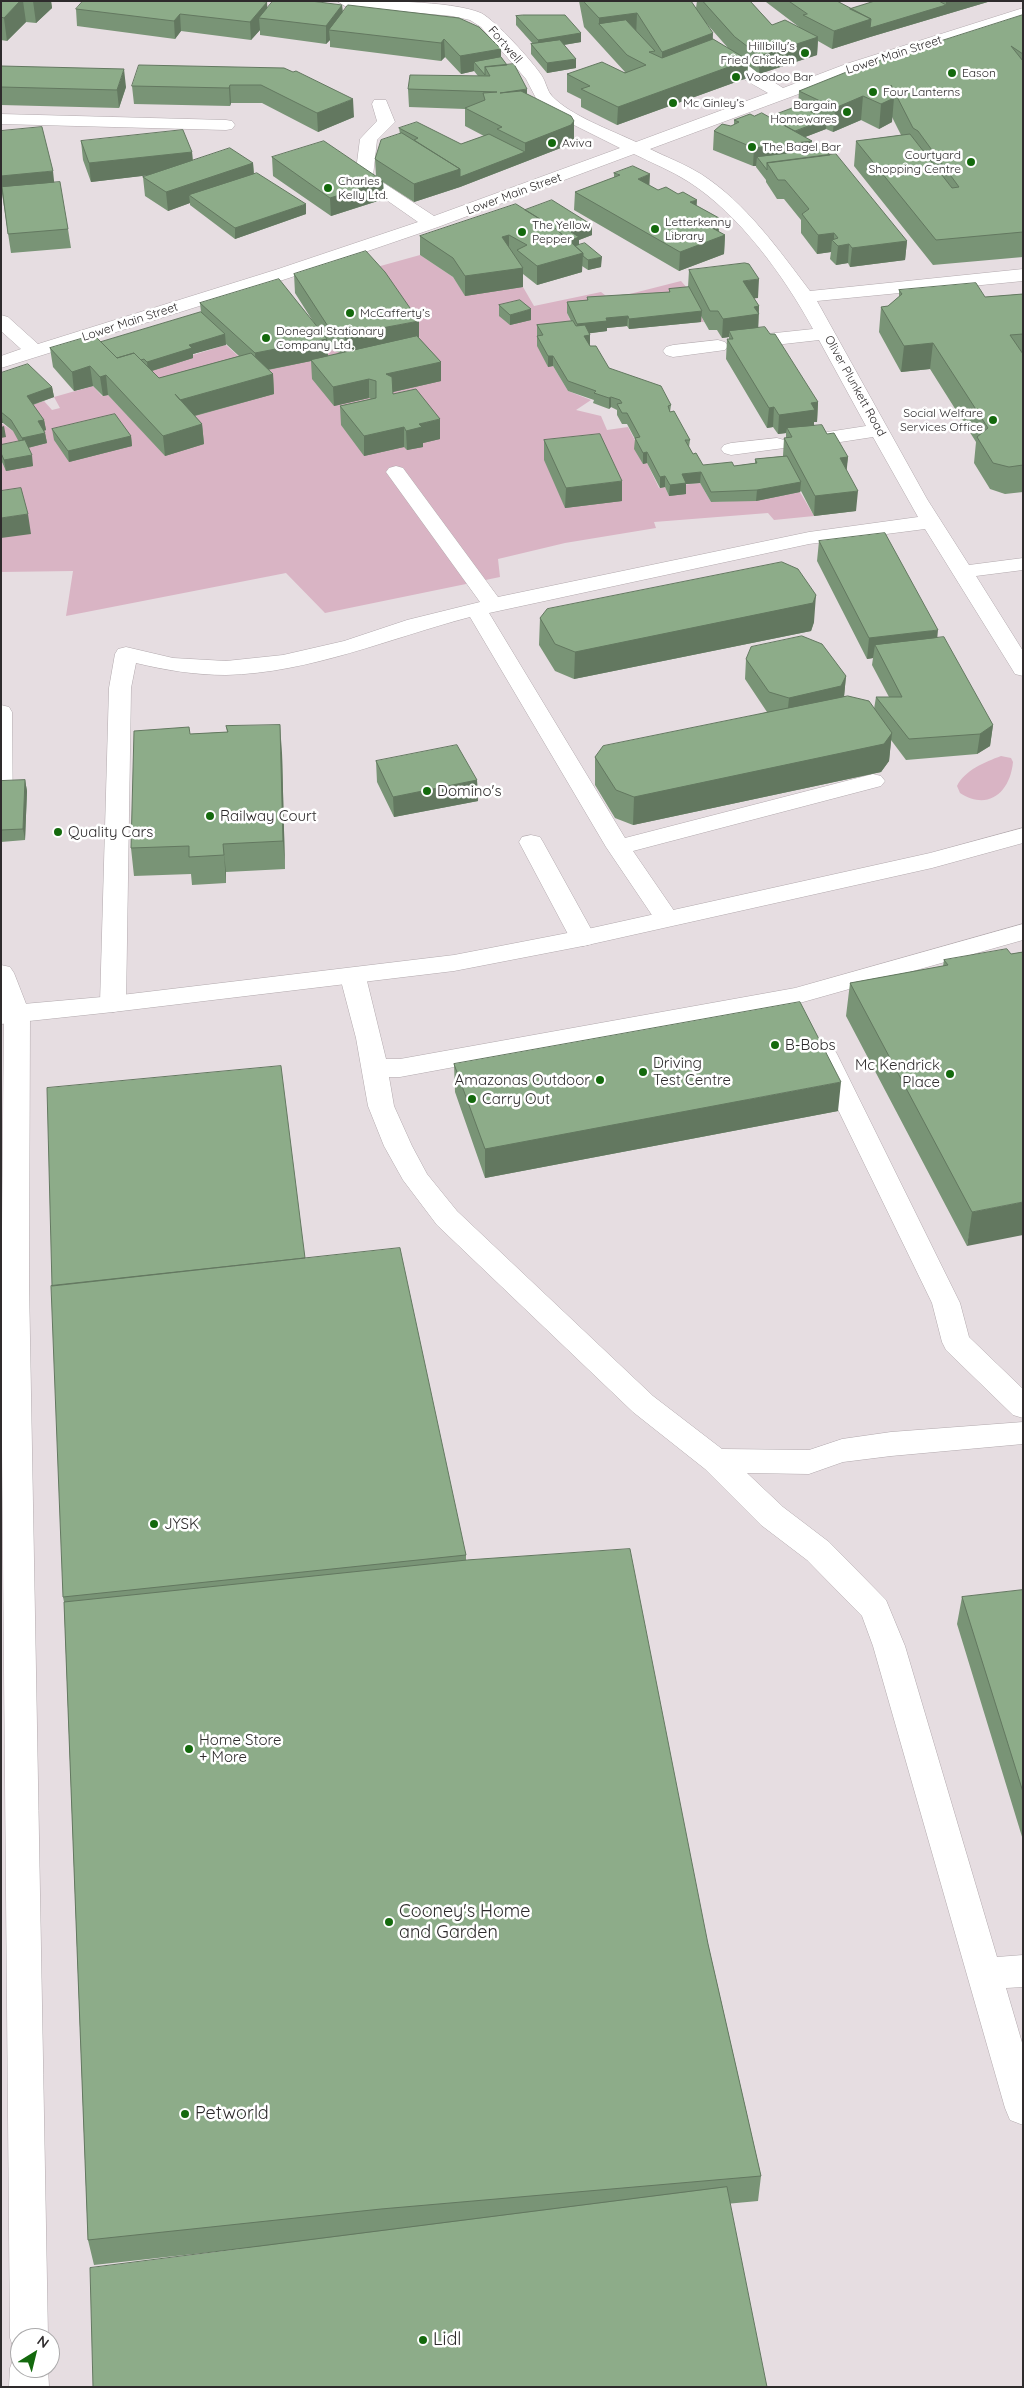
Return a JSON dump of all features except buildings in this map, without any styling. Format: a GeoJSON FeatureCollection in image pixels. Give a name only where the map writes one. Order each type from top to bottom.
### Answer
{"type":"FeatureCollection","features":[{"type":"Feature","properties":{"kind":"street","name":"Fortwell"},"geometry":{"type":"LineString","coordinates":[[345,1],[452,11],[475,16],[487,24],[534,77],[544,98],[560,111],[637,149]]}},
{"type":"Feature","properties":{"kind":"street","name":"Lower Main Street"},"geometry":{"type":"LineString","coordinates":[[1,362],[432,223],[637,149],[852,68],[1023,13]]}},
{"type":"Feature","properties":{"kind":"street"},"geometry":{"type":"LineString","coordinates":[[709,39],[732,63],[781,94]]}},
{"type":"Feature","properties":{"kind":"street"},"geometry":{"type":"LineString","coordinates":[[380,104],[386,122],[369,139],[364,178],[432,223]]}},
{"type":"Feature","properties":{"kind":"street"},"geometry":{"type":"LineString","coordinates":[[1,119],[226,125]]}},
{"type":"Feature","properties":{"kind":"street","name":"Oliver Plunkett Road"},"geometry":{"type":"LineString","coordinates":[[637,149],[695,178],[735,210],[762,240],[805,297],[931,522],[1023,669]]}},
{"type":"Feature","properties":{"kind":"street"},"geometry":{"type":"LineString","coordinates":[[805,297],[1020,267]]}},
{"type":"Feature","properties":{"kind":"street"},"geometry":{"type":"LineString","coordinates":[[1,321],[35,352]]}},
{"type":"Feature","properties":{"kind":"street"},"geometry":{"type":"LineString","coordinates":[[766,340],[826,333]]}},
{"type":"Feature","properties":{"kind":"street"},"geometry":{"type":"LineString","coordinates":[[674,351],[718,346]]}},
{"type":"Feature","properties":{"kind":"street"},"geometry":{"type":"LineString","coordinates":[[821,438],[879,430]]}},
{"type":"Feature","properties":{"kind":"street"},"geometry":{"type":"LineString","coordinates":[[730,449],[776,444]]}},
{"type":"Feature","properties":{"kind":"street"},"geometry":{"type":"LineString","coordinates":[[396,472],[485,607],[618,847],[667,918]]}},
{"type":"Feature","properties":{"kind":"street"},"geometry":{"type":"LineString","coordinates":[[113,1004],[120,688],[126,654],[172,665],[226,668],[283,662],[350,646],[415,625],[485,607],[809,538],[931,522]]}},
{"type":"Feature","properties":{"kind":"street"},"geometry":{"type":"LineString","coordinates":[[961,572],[1023,564]]}},
{"type":"Feature","properties":{"kind":"street"},"geometry":{"type":"LineString","coordinates":[[1,712],[1,827]]}},
{"type":"Feature","properties":{"kind":"street"},"geometry":{"type":"LineString","coordinates":[[618,847],[873,780]]}},
{"type":"Feature","properties":{"kind":"street"},"geometry":{"type":"LineString","coordinates":[[9,1014],[113,1004],[454,963],[583,938],[932,860],[1023,835]]}},
{"type":"Feature","properties":{"kind":"street"},"geometry":{"type":"LineString","coordinates":[[531,842],[583,938]]}},
{"type":"Feature","properties":{"kind":"street"},"geometry":{"type":"LineString","coordinates":[[374,1068],[400,1068],[796,996],[1023,932]]}},
{"type":"Feature","properties":{"kind":"street"},"geometry":{"type":"LineString","coordinates":[[1,973],[9,1014],[8,1281],[18,1541],[11,1811],[29,2328]]}},
{"type":"Feature","properties":{"kind":"street"},"geometry":{"type":"LineString","coordinates":[[353,976],[381,1106],[398,1146],[417,1180],[446,1218],[558,1321],[643,1404],[716,1461],[772,1516],[818,1551],[875,1608],[890,1646],[986,1973],[1023,2108]]}},
{"type":"Feature","properties":{"kind":"street"},"geometry":{"type":"LineString","coordinates":[[796,996],[946,1302],[956,1342],[1023,1407]]}},
{"type":"Feature","properties":{"kind":"street"},"geometry":{"type":"LineString","coordinates":[[716,1461],[809,1462],[842,1451],[891,1444],[1023,1433]]}},
{"type":"Feature","properties":{"kind":"street"},"geometry":{"type":"LineString","coordinates":[[986,1973],[1023,1971]]}},
{"type":"Feature","properties":{"kind":"shaded area"},"geometry":{"type":"Polygon","coordinates":[[[420,255],[453,277],[465,295],[523,287],[534,306],[601,292],[610,299],[681,281],[688,289],[704,322],[701,322],[688,297],[567,313],[575,331],[543,346],[548,367],[553,366],[568,391],[591,400],[576,410],[601,416],[607,430],[628,427],[639,448],[635,449],[643,463],[647,463],[659,488],[665,487],[669,496],[681,485],[700,483],[711,502],[757,500],[800,492],[814,516],[774,520],[768,513],[654,522],[656,528],[565,543],[498,559],[500,577],[325,613],[286,573],[66,616],[73,571],[1,572],[1,460],[6,471],[1,456],[1,423],[13,431],[28,406],[44,401],[52,410],[60,408],[54,397],[93,386],[102,396],[108,395],[165,455],[161,398],[136,372],[226,345],[256,372],[307,332],[366,270],[420,255]]]}},
{"type":"Feature","properties":{"kind":"shaded area"},"geometry":{"type":"Polygon","coordinates":[[[1001,756],[1011,758],[1013,762],[1007,782],[996,796],[980,800],[960,793],[957,786],[965,775],[982,764],[1001,756]]]}},
{"type":"Feature","properties":{"kind":"place","name":"Hillbilly's Fried Chicken"},"geometry":{"type":"Point","coordinates":[805,53]}},
{"type":"Feature","properties":{"kind":"place","name":"Eason"},"geometry":{"type":"Point","coordinates":[952,73]}},
{"type":"Feature","properties":{"kind":"place","name":"Voodoo Bar"},"geometry":{"type":"Point","coordinates":[736,77]}},
{"type":"Feature","properties":{"kind":"place","name":"Four Lanterns"},"geometry":{"type":"Point","coordinates":[873,92]}},
{"type":"Feature","properties":{"kind":"place","name":"Mc Ginley’s"},"geometry":{"type":"Point","coordinates":[673,103]}},
{"type":"Feature","properties":{"kind":"place","name":"Bargain Homewares"},"geometry":{"type":"Point","coordinates":[847,112]}},
{"type":"Feature","properties":{"kind":"place","name":"Aviva"},"geometry":{"type":"Point","coordinates":[552,143]}},
{"type":"Feature","properties":{"kind":"place","name":"The Bagel Bar"},"geometry":{"type":"Point","coordinates":[752,147]}},
{"type":"Feature","properties":{"kind":"place","name":"Courtyard Shopping Centre"},"geometry":{"type":"Point","coordinates":[971,162]}},
{"type":"Feature","properties":{"kind":"place","name":"Charles Kelly Ltd."},"geometry":{"type":"Point","coordinates":[328,188]}},
{"type":"Feature","properties":{"kind":"place","name":"Letterkenny Library"},"geometry":{"type":"Point","coordinates":[655,229]}},
{"type":"Feature","properties":{"kind":"place","name":"The Yellow Pepper"},"geometry":{"type":"Point","coordinates":[522,232]}},
{"type":"Feature","properties":{"kind":"place","name":"McCafferty’s"},"geometry":{"type":"Point","coordinates":[350,313]}},
{"type":"Feature","properties":{"kind":"place","name":"Donegal Stationary Company Ltd."},"geometry":{"type":"Point","coordinates":[266,338]}},
{"type":"Feature","properties":{"kind":"place","name":"Social Welfare Services Office"},"geometry":{"type":"Point","coordinates":[993,420]}},
{"type":"Feature","properties":{"kind":"place","name":"Domino's"},"geometry":{"type":"Point","coordinates":[427,791]}},
{"type":"Feature","properties":{"kind":"place","name":"Railway Court"},"geometry":{"type":"Point","coordinates":[210,816]}},
{"type":"Feature","properties":{"kind":"place","name":"Quality Cars"},"geometry":{"type":"Point","coordinates":[58,832]}},
{"type":"Feature","properties":{"kind":"place","name":"B-Bobs"},"geometry":{"type":"Point","coordinates":[775,1045]}},
{"type":"Feature","properties":{"kind":"place","name":"Driving Test Centre"},"geometry":{"type":"Point","coordinates":[643,1072]}},
{"type":"Feature","properties":{"kind":"place","name":"Mc Kendrick Place"},"geometry":{"type":"Point","coordinates":[950,1074]}},
{"type":"Feature","properties":{"kind":"place","name":"Amazonas Outdoor"},"geometry":{"type":"Point","coordinates":[600,1080]}},
{"type":"Feature","properties":{"kind":"place","name":"Carry Out"},"geometry":{"type":"Point","coordinates":[472,1099]}},
{"type":"Feature","properties":{"kind":"place","name":"JYSK"},"geometry":{"type":"Point","coordinates":[154,1524]}},
{"type":"Feature","properties":{"kind":"place","name":"Home Store + More"},"geometry":{"type":"Point","coordinates":[189,1749]}},
{"type":"Feature","properties":{"kind":"place","name":"Cooney's Home and Garden"},"geometry":{"type":"Point","coordinates":[389,1922]}},
{"type":"Feature","properties":{"kind":"place","name":"Petworld"},"geometry":{"type":"Point","coordinates":[185,2114]}},
{"type":"Feature","properties":{"kind":"place","name":"Lidl"},"geometry":{"type":"Point","coordinates":[423,2340]}}]}
